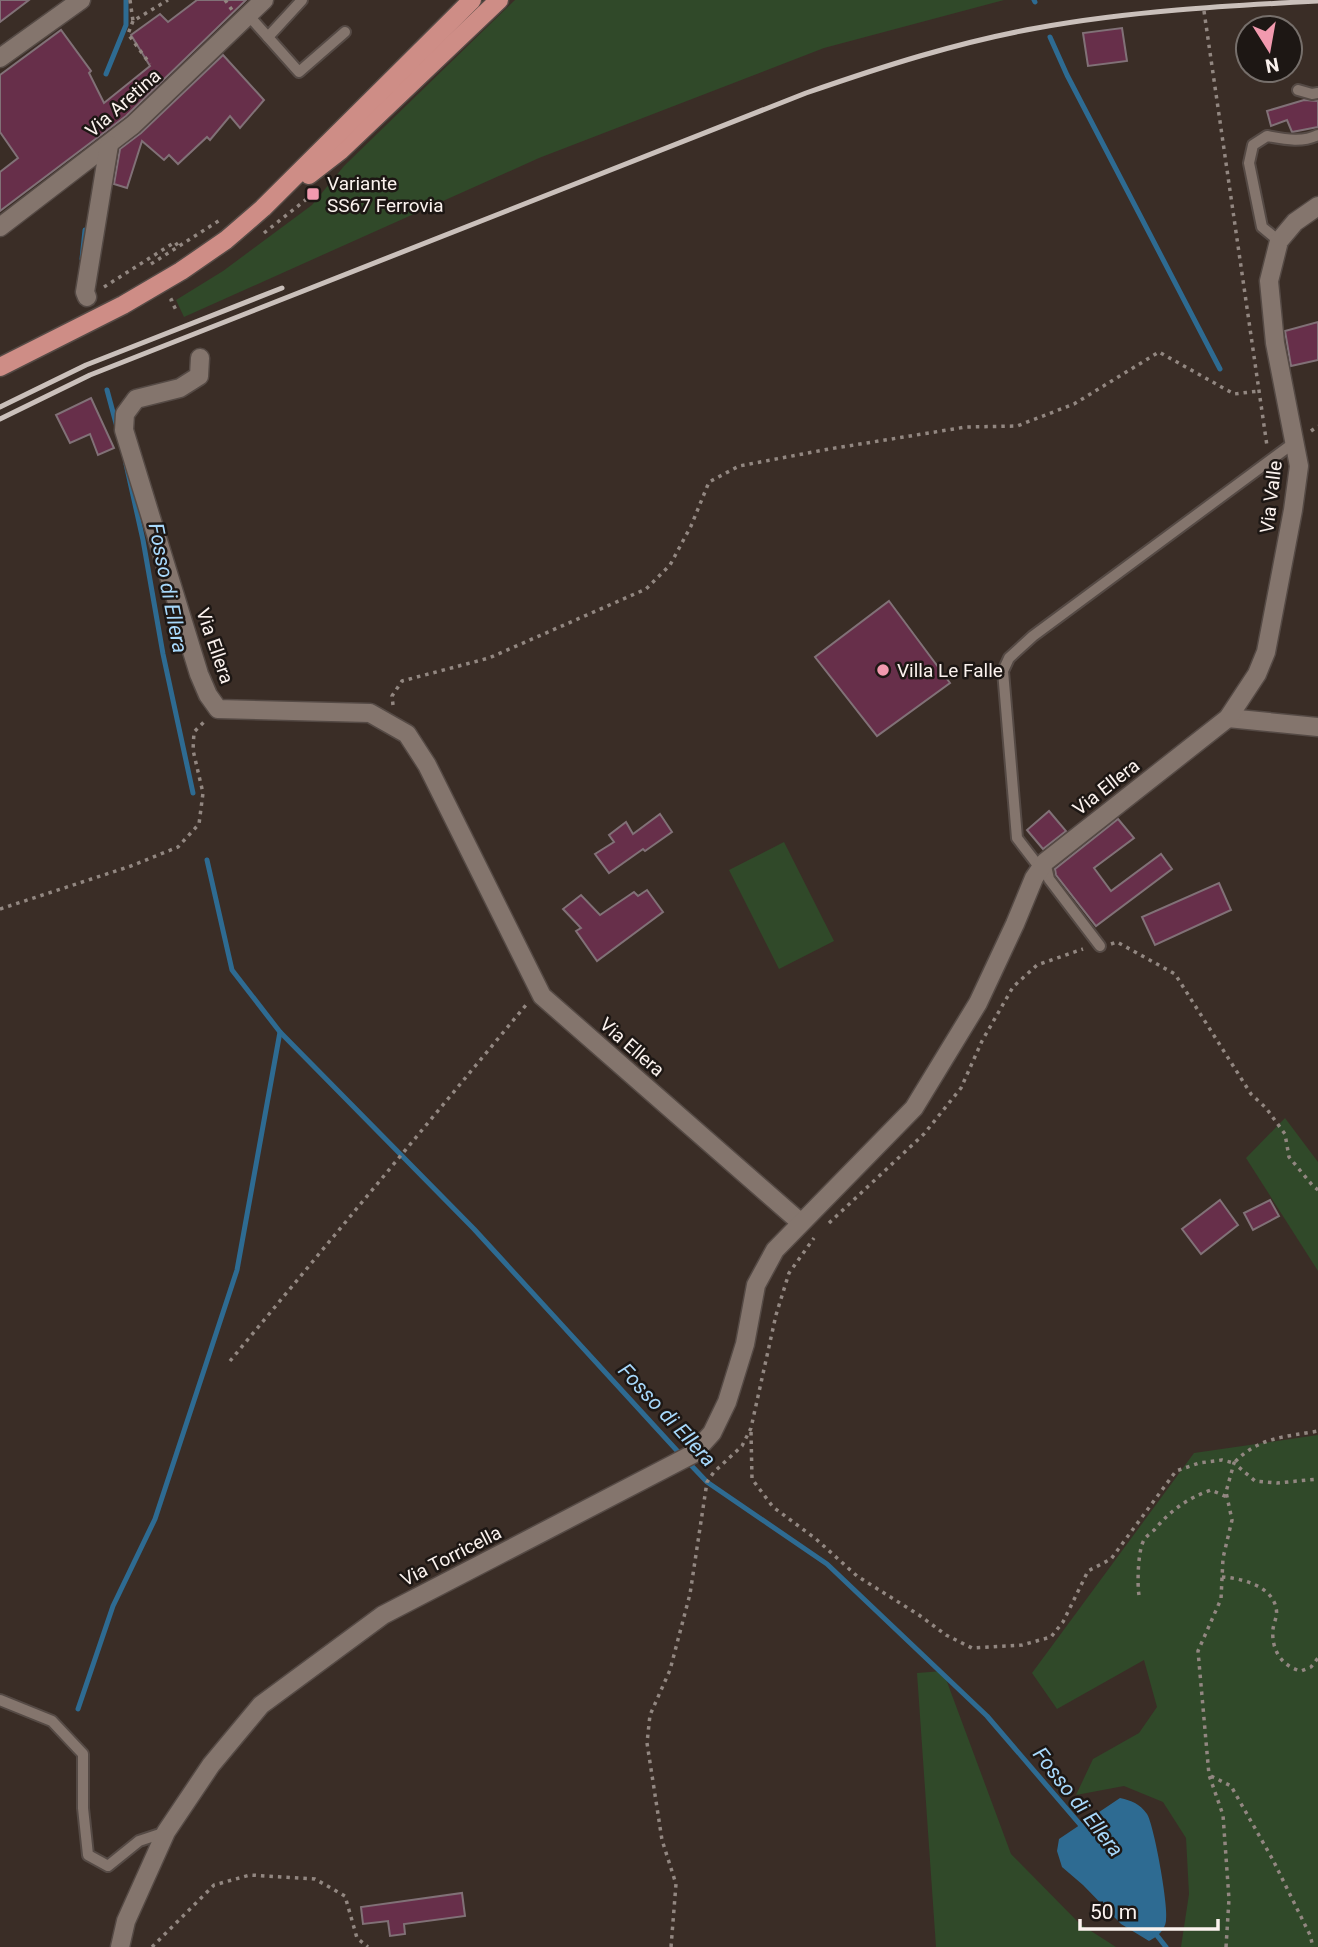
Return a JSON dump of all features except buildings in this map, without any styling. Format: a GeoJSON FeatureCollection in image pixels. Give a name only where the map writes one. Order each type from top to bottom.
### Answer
{"type":"FeatureCollection","features":[{"type":"Feature","properties":{"kind":"main road"},"geometry":{"type":"LineString","coordinates":[[0,367],[123,305],[181,271],[226,240],[263,208],[472,0]]}},
{"type":"Feature","properties":{"kind":"main road"},"geometry":{"type":"LineString","coordinates":[[263,208],[341,151],[499,0]]}},
{"type":"Feature","properties":{"kind":"street"},"geometry":{"type":"LineString","coordinates":[[0,58],[80,0]]}},
{"type":"Feature","properties":{"kind":"street","name":"Via Aretina"},"geometry":{"type":"LineString","coordinates":[[0,227],[109,145],[264,0]]}},
{"type":"Feature","properties":{"kind":"street"},"geometry":{"type":"LineString","coordinates":[[87,297],[85,292],[109,145]]}},
{"type":"Feature","properties":{"kind":"street"},"geometry":{"type":"LineString","coordinates":[[1279,241],[1295,222],[1318,206]]}},
{"type":"Feature","properties":{"kind":"street","name":"Via Valle"},"geometry":{"type":"LineString","coordinates":[[1228,718],[1257,674],[1266,652],[1299,466],[1275,343],[1269,281],[1279,241]]}},
{"type":"Feature","properties":{"kind":"street","name":"Via Ellera"},"geometry":{"type":"LineString","coordinates":[[200,358],[199,376],[191,383],[136,399],[125,414],[124,430],[199,674],[208,695],[218,709],[370,713],[407,734],[427,765],[542,996],[800,1222],[914,1108],[978,1003],[1042,865],[1228,718]]}},
{"type":"Feature","properties":{"kind":"street"},"geometry":{"type":"LineString","coordinates":[[1228,718],[1318,727]]}},
{"type":"Feature","properties":{"kind":"street","name":"Via Torricella"},"geometry":{"type":"LineString","coordinates":[[120,1947],[126,1921],[166,1832],[211,1765],[261,1705],[383,1615],[687,1458],[712,1433],[727,1402],[745,1344],[756,1285],[775,1250],[800,1222]]}},
{"type":"Feature","properties":{"kind":"lane"},"geometry":{"type":"LineString","coordinates":[[268,37],[302,0]]}},
{"type":"Feature","properties":{"kind":"lane"},"geometry":{"type":"LineString","coordinates":[[248,16],[299,72],[345,32]]}},
{"type":"Feature","properties":{"kind":"lane"},"geometry":{"type":"LineString","coordinates":[[1298,90],[1318,93]]}},
{"type":"Feature","properties":{"kind":"lane"},"geometry":{"type":"LineString","coordinates":[[1279,241],[1262,227],[1249,163],[1253,145],[1267,136],[1291,140],[1310,139],[1318,135]]}},
{"type":"Feature","properties":{"kind":"lane"},"geometry":{"type":"LineString","coordinates":[[1100,946],[1049,879],[1042,865],[1017,838],[1003,671],[1009,658],[1033,636],[1295,442]]}},
{"type":"Feature","properties":{"kind":"lane"},"geometry":{"type":"LineString","coordinates":[[0,1700],[52,1721],[83,1754],[83,1808],[88,1855],[108,1866],[139,1841],[166,1832]]}},
{"type":"Feature","properties":{"kind":"path"},"geometry":{"type":"LineString","coordinates":[[130,0],[133,21],[128,34],[150,64]]}},
{"type":"Feature","properties":{"kind":"path"},"geometry":{"type":"LineString","coordinates":[[133,21],[168,0]]}},
{"type":"Feature","properties":{"kind":"path"},"geometry":{"type":"LineString","coordinates":[[1205,11],[1269,461]]}},
{"type":"Feature","properties":{"kind":"path"},"geometry":{"type":"LineString","coordinates":[[258,238],[313,194]]}},
{"type":"Feature","properties":{"kind":"path"},"geometry":{"type":"LineString","coordinates":[[151,264],[222,219]]}},
{"type":"Feature","properties":{"kind":"path"},"geometry":{"type":"LineString","coordinates":[[123,276],[175,242],[179,247]]}},
{"type":"Feature","properties":{"kind":"path"},"geometry":{"type":"LineString","coordinates":[[171,300],[177,312]]}},
{"type":"Feature","properties":{"kind":"path"},"geometry":{"type":"LineString","coordinates":[[397,729],[391,696],[402,681],[489,658],[646,589],[670,565],[691,526],[709,482],[739,466],[967,427],[1017,426],[1074,404],[1158,352],[1234,394],[1259,391]]}},
{"type":"Feature","properties":{"kind":"path"},"geometry":{"type":"LineString","coordinates":[[0,909],[131,866],[178,847],[199,824],[203,793],[193,750],[194,732],[218,709]]}},
{"type":"Feature","properties":{"kind":"path"},"geometry":{"type":"LineString","coordinates":[[671,1947],[676,1884],[662,1840],[647,1742],[650,1715],[670,1670],[691,1594],[707,1482],[713,1472],[743,1446],[751,1428],[776,1315],[789,1273],[814,1238],[924,1134],[961,1088],[982,1041],[1013,987],[1037,965],[1080,949],[1117,942],[1175,974],[1251,1094],[1266,1108],[1285,1134],[1289,1157],[1312,1186],[1318,1189]]}},
{"type":"Feature","properties":{"kind":"path"},"geometry":{"type":"LineString","coordinates":[[230,1361],[539,990]]}},
{"type":"Feature","properties":{"kind":"path"},"geometry":{"type":"LineString","coordinates":[[751,1428],[752,1479],[773,1507],[816,1539],[857,1576],[946,1635],[972,1648],[1023,1645],[1051,1637],[1063,1622],[1088,1571],[1111,1559],[1176,1471],[1199,1463],[1222,1460],[1234,1463],[1255,1481],[1277,1483],[1318,1479]]}},
{"type":"Feature","properties":{"kind":"path"},"geometry":{"type":"LineString","coordinates":[[1226,1947],[1229,1899],[1223,1815],[1209,1775],[1198,1651],[1221,1600],[1223,1558],[1233,1520],[1226,1492],[1234,1463],[1247,1448],[1274,1438],[1318,1431]]}},
{"type":"Feature","properties":{"kind":"path"},"geometry":{"type":"LineString","coordinates":[[1139,1595],[1137,1584],[1140,1550],[1144,1540],[1163,1519],[1191,1498],[1211,1490],[1227,1497]]}},
{"type":"Feature","properties":{"kind":"path"},"geometry":{"type":"LineString","coordinates":[[1222,1577],[1245,1581],[1269,1593],[1276,1606],[1273,1634],[1277,1656],[1286,1664],[1301,1671],[1311,1667],[1318,1658]]}},
{"type":"Feature","properties":{"kind":"path"},"geometry":{"type":"LineString","coordinates":[[1209,1775],[1231,1786],[1273,1860],[1314,1947]]}},
{"type":"Feature","properties":{"kind":"path"},"geometry":{"type":"LineString","coordinates":[[152,1947],[215,1885],[250,1875],[315,1879],[345,1896],[357,1938],[368,1947]]}},
{"type":"Feature","properties":{"kind":"green space"},"geometry":{"type":"Polygon","coordinates":[[[515,0],[1004,0],[824,48],[539,158],[184,317],[176,300],[223,271],[312,205],[344,166],[515,0]]]}},
{"type":"Feature","properties":{"kind":"green space"},"geometry":{"type":"Polygon","coordinates":[[[784,842],[834,941],[779,969],[729,870],[784,842]]]}},
{"type":"Feature","properties":{"kind":"green space"},"geometry":{"type":"Polygon","coordinates":[[[1285,1118],[1318,1162],[1318,1271],[1246,1158],[1285,1118]]]}},
{"type":"Feature","properties":{"kind":"green space"},"geometry":{"type":"Polygon","coordinates":[[[1318,1435],[1318,1947],[1181,1947],[1189,1894],[1186,1838],[1163,1802],[1124,1786],[1076,1795],[1093,1759],[1139,1733],[1157,1707],[1144,1660],[1057,1709],[1032,1673],[1194,1453],[1318,1435]]]}},
{"type":"Feature","properties":{"kind":"green space"},"geometry":{"type":"Polygon","coordinates":[[[943,1671],[1011,1854],[1080,1924],[1116,1947],[936,1947],[917,1673],[943,1671]]]}},
{"type":"Feature","properties":{"kind":"water"},"geometry":{"type":"Polygon","coordinates":[[[1120,1798],[1135,1803],[1147,1814],[1157,1849],[1166,1921],[1160,1933],[1149,1941],[1121,1924],[1062,1867],[1057,1851],[1059,1839],[1120,1798]]]}},
{"type":"Feature","properties":{"kind":"waterway","name":"Fosso di Ellera"},"geometry":{"type":"LineString","coordinates":[[106,74],[126,25],[126,0]]}},
{"type":"Feature","properties":{"kind":"waterway"},"geometry":{"type":"LineString","coordinates":[[1050,37],[1067,75],[1220,369]]}},
{"type":"Feature","properties":{"kind":"waterway","name":"Fosso di Ellera"},"geometry":{"type":"LineString","coordinates":[[82,259],[85,230]]}},
{"type":"Feature","properties":{"kind":"waterway","name":"Fosso di Ellera"},"geometry":{"type":"LineString","coordinates":[[107,390],[117,427]]}},
{"type":"Feature","properties":{"kind":"waterway","name":"Fosso di Ellera"},"geometry":{"type":"LineString","coordinates":[[126,464],[193,793]]}},
{"type":"Feature","properties":{"kind":"waterway","name":"Fosso di Ellera"},"geometry":{"type":"LineString","coordinates":[[207,860],[232,970],[280,1032],[474,1229],[681,1455]]}},
{"type":"Feature","properties":{"kind":"waterway"},"geometry":{"type":"LineString","coordinates":[[78,1709],[113,1606],[155,1519],[237,1270],[280,1032]]}},
{"type":"Feature","properties":{"kind":"waterway","name":"Fosso di Ellera"},"geometry":{"type":"LineString","coordinates":[[688,1462],[707,1482],[827,1564],[987,1716],[1084,1829]]}},
{"type":"Feature","properties":{"kind":"waterway","name":"Fosso di Ellera"},"geometry":{"type":"LineString","coordinates":[[1155,1933],[1166,1947]]}},
{"type":"Feature","properties":{"kind":"railway"},"geometry":{"type":"LineString","coordinates":[[0,419],[90,375],[806,93],[891,65],[978,40],[1072,22],[1177,10],[1318,1]]}},
{"type":"Feature","properties":{"kind":"railway"},"geometry":{"type":"LineString","coordinates":[[0,407],[86,365],[282,288]]}},
{"type":"Feature","properties":{"kind":"place","name":"Variante SS67 Ferrovia"},"geometry":{"type":"Point","coordinates":[313,194]}},
{"type":"Feature","properties":{"kind":"place","name":"Villa Le Falle"},"geometry":{"type":"Point","coordinates":[883,670]}}]}
